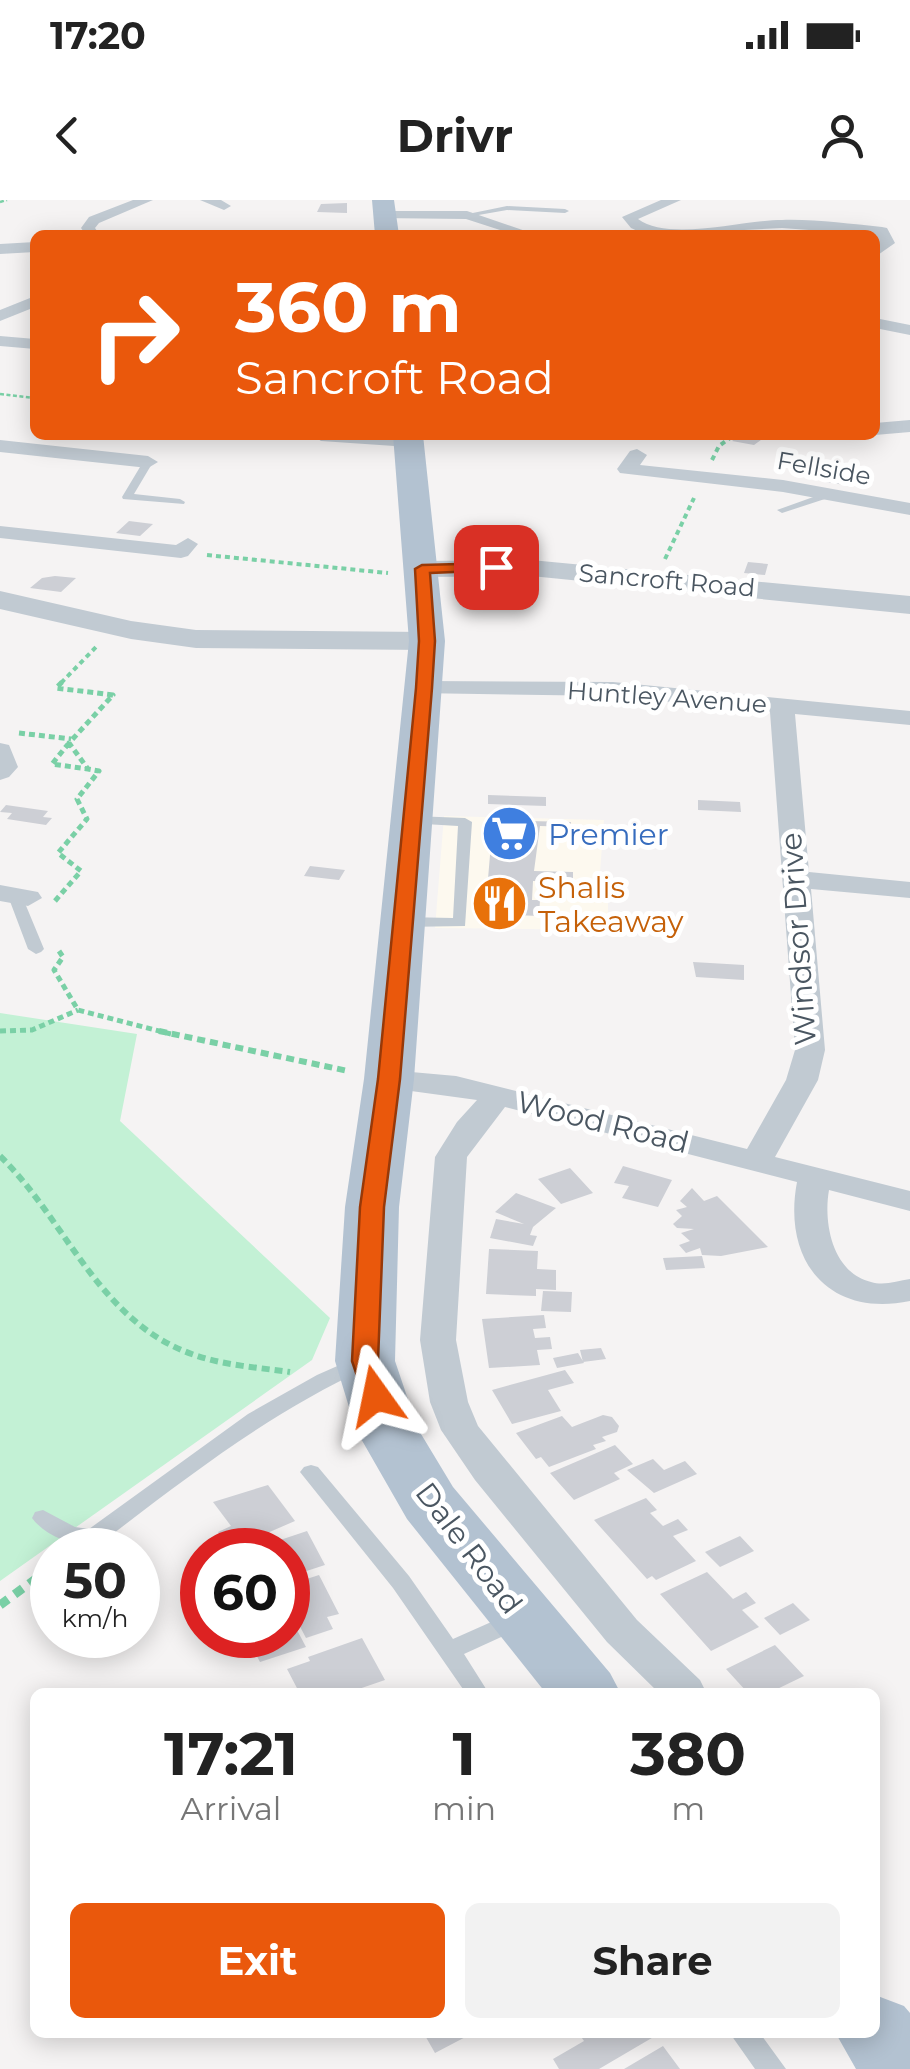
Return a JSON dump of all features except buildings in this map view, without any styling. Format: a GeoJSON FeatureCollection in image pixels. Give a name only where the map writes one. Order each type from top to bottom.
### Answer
{"type":"FeatureCollection","features":[{"type":"Feature","properties":{"kind":"main road","name":"Dale Road"},"geometry":{"type":"LineString","coordinates":[[409,440],[423,574],[425,665],[389,1079],[345,1369],[430,1502],[582,1688]]}},
{"type":"Feature","properties":{"kind":"main road"},"geometry":{"type":"LineString","coordinates":[[880,2038],[906,2069]]}},
{"type":"Feature","properties":{"kind":"street"},"geometry":{"type":"LineString","coordinates":[[89,230],[94,220],[146,200]]}},
{"type":"Feature","properties":{"kind":"street"},"geometry":{"type":"LineString","coordinates":[[208,200],[224,206]]}},
{"type":"Feature","properties":{"kind":"street"},"geometry":{"type":"LineString","coordinates":[[646,230],[629,217],[674,200]]}},
{"type":"Feature","properties":{"kind":"street"},"geometry":{"type":"LineString","coordinates":[[766,225],[758,214],[768,208]]}},
{"type":"Feature","properties":{"kind":"street"},"geometry":{"type":"LineString","coordinates":[[385,216],[467,215],[514,230]]}},
{"type":"Feature","properties":{"kind":"street"},"geometry":{"type":"LineString","coordinates":[[710,230],[766,225],[868,230]]}},
{"type":"Feature","properties":{"kind":"street"},"geometry":{"type":"LineString","coordinates":[[880,231],[889,231],[887,243],[880,248]]}},
{"type":"Feature","properties":{"kind":"street"},"geometry":{"type":"LineString","coordinates":[[0,249],[30,247]]}},
{"type":"Feature","properties":{"kind":"street"},"geometry":{"type":"LineString","coordinates":[[0,316],[30,303]]}},
{"type":"Feature","properties":{"kind":"street"},"geometry":{"type":"LineString","coordinates":[[880,325],[910,330]]}},
{"type":"Feature","properties":{"kind":"street"},"geometry":{"type":"LineString","coordinates":[[0,340],[30,343]]}},
{"type":"Feature","properties":{"kind":"street"},"geometry":{"type":"LineString","coordinates":[[880,429],[910,426]]}},
{"type":"Feature","properties":{"kind":"street"},"geometry":{"type":"LineString","coordinates":[[0,446],[148,462]]}},
{"type":"Feature","properties":{"kind":"street","name":"Fellside"},"geometry":{"type":"LineString","coordinates":[[637,455],[627,469],[910,508]]}},
{"type":"Feature","properties":{"kind":"street"},"geometry":{"type":"LineString","coordinates":[[0,532],[184,548]]}},
{"type":"Feature","properties":{"kind":"street","name":"Sancroft Road"},"geometry":{"type":"LineString","coordinates":[[423,574],[531,568],[910,605]]}},
{"type":"Feature","properties":{"kind":"street"},"geometry":{"type":"LineString","coordinates":[[2,602],[116,627],[425,665]]}},
{"type":"Feature","properties":{"kind":"street","name":"Huntley Avenue"},"geometry":{"type":"LineString","coordinates":[[425,665],[612,690],[910,718]]}},
{"type":"Feature","properties":{"kind":"street","name":"Windsor Drive"},"geometry":{"type":"LineString","coordinates":[[758,1160],[802,1080],[810,1050],[782,706]]}},
{"type":"Feature","properties":{"kind":"street"},"geometry":{"type":"LineString","coordinates":[[0,772],[5,767],[9,741]]}},
{"type":"Feature","properties":{"kind":"street"},"geometry":{"type":"LineString","coordinates":[[794,879],[910,890]]}},
{"type":"Feature","properties":{"kind":"street","name":"Wood Road"},"geometry":{"type":"LineString","coordinates":[[389,1079],[443,1083],[910,1201]]}},
{"type":"Feature","properties":{"kind":"street","name":"Dale Road"},"geometry":{"type":"LineString","coordinates":[[498,1096],[468,1129],[451,1157],[438,1328],[438,1354],[450,1402],[460,1430],[489,1470],[622,1631],[681,1688]]}},
{"type":"Feature","properties":{"kind":"street"},"geometry":{"type":"LineString","coordinates":[[815,1174],[808,1200],[824,1268],[846,1288],[876,1296],[910,1290]]}},
{"type":"Feature","properties":{"kind":"lane"},"geometry":{"type":"LineString","coordinates":[[467,215],[507,208],[564,212]]}},
{"type":"Feature","properties":{"kind":"lane"},"geometry":{"type":"LineString","coordinates":[[148,462],[127,497],[180,502]]}},
{"type":"Feature","properties":{"kind":"lane"},"geometry":{"type":"LineString","coordinates":[[782,510],[830,494]]}},
{"type":"Feature","properties":{"kind":"lane"},"geometry":{"type":"LineString","coordinates":[[21,902],[36,949]]}},
{"type":"Feature","properties":{"kind":"lane"},"geometry":{"type":"LineString","coordinates":[[43,1518],[70,1534],[92,1538],[201,1457],[345,1369]]}},
{"type":"Feature","properties":{"kind":"lane"},"geometry":{"type":"LineString","coordinates":[[312,1472],[401,1582],[474,1688]]}},
{"type":"Feature","properties":{"kind":"lane"},"geometry":{"type":"LineString","coordinates":[[447,1652],[522,1618]]}},
{"type":"Feature","properties":{"kind":"lane"},"geometry":{"type":"LineString","coordinates":[[747,2038],[772,2069]]}},
{"type":"Feature","properties":{"kind":"path"},"geometry":{"type":"LineString","coordinates":[[0,202],[6,200]]}},
{"type":"Feature","properties":{"kind":"path"},"geometry":{"type":"LineString","coordinates":[[0,394],[30,397]]}},
{"type":"Feature","properties":{"kind":"path"},"geometry":{"type":"LineString","coordinates":[[656,578],[720,446],[728,440]]}},
{"type":"Feature","properties":{"kind":"path"},"geometry":{"type":"LineString","coordinates":[[184,548],[301,566],[328,564],[423,574]]}},
{"type":"Feature","properties":{"kind":"path"},"geometry":{"type":"LineString","coordinates":[[116,627],[56,688],[113,695],[52,764],[99,771],[77,799],[88,819],[58,853],[81,871],[21,902],[63,956],[54,970],[78,1010],[110,1022],[389,1079]]}},
{"type":"Feature","properties":{"kind":"path"},"geometry":{"type":"LineString","coordinates":[[9,741],[70,741]]}},
{"type":"Feature","properties":{"kind":"path"},"geometry":{"type":"LineString","coordinates":[[70,741],[88,769]]}},
{"type":"Feature","properties":{"kind":"path"},"geometry":{"type":"LineString","coordinates":[[0,1031],[32,1030],[78,1010]]}},
{"type":"Feature","properties":{"kind":"path"},"geometry":{"type":"LineString","coordinates":[[0,1156],[32,1184],[109,1300],[140,1328],[180,1350],[213,1360],[345,1369]]}},
{"type":"Feature","properties":{"kind":"path"},"geometry":{"type":"LineString","coordinates":[[0,1605],[30,1582]]}},
{"type":"Feature","properties":{"kind":"shaded area"},"geometry":{"type":"Polygon","coordinates":[[[444,816],[604,820],[600,872],[608,873],[608,930],[435,928],[444,816]]]}},
{"type":"Feature","properties":{"kind":"green space"},"geometry":{"type":"Polygon","coordinates":[[[0,1013],[137,1034],[120,1121],[330,1318],[312,1360],[75,1528],[30,1528],[30,1560],[0,1581],[0,1013]]]}},
{"type":"Feature","properties":{"kind":"place","name":"Premier"},"geometry":{"type":"Point","coordinates":[509,834]}},
{"type":"Feature","properties":{"kind":"place","name":"Shalis Takeaway"},"geometry":{"type":"Point","coordinates":[499,904]}},
{"type":"Feature","properties":{"kind":"route"},"geometry":{"type":"LineString","coordinates":[[376,1396],[365,1361],[372,1207],[389,1079],[424,688],[427,641],[422,569],[496,567]]}}]}
